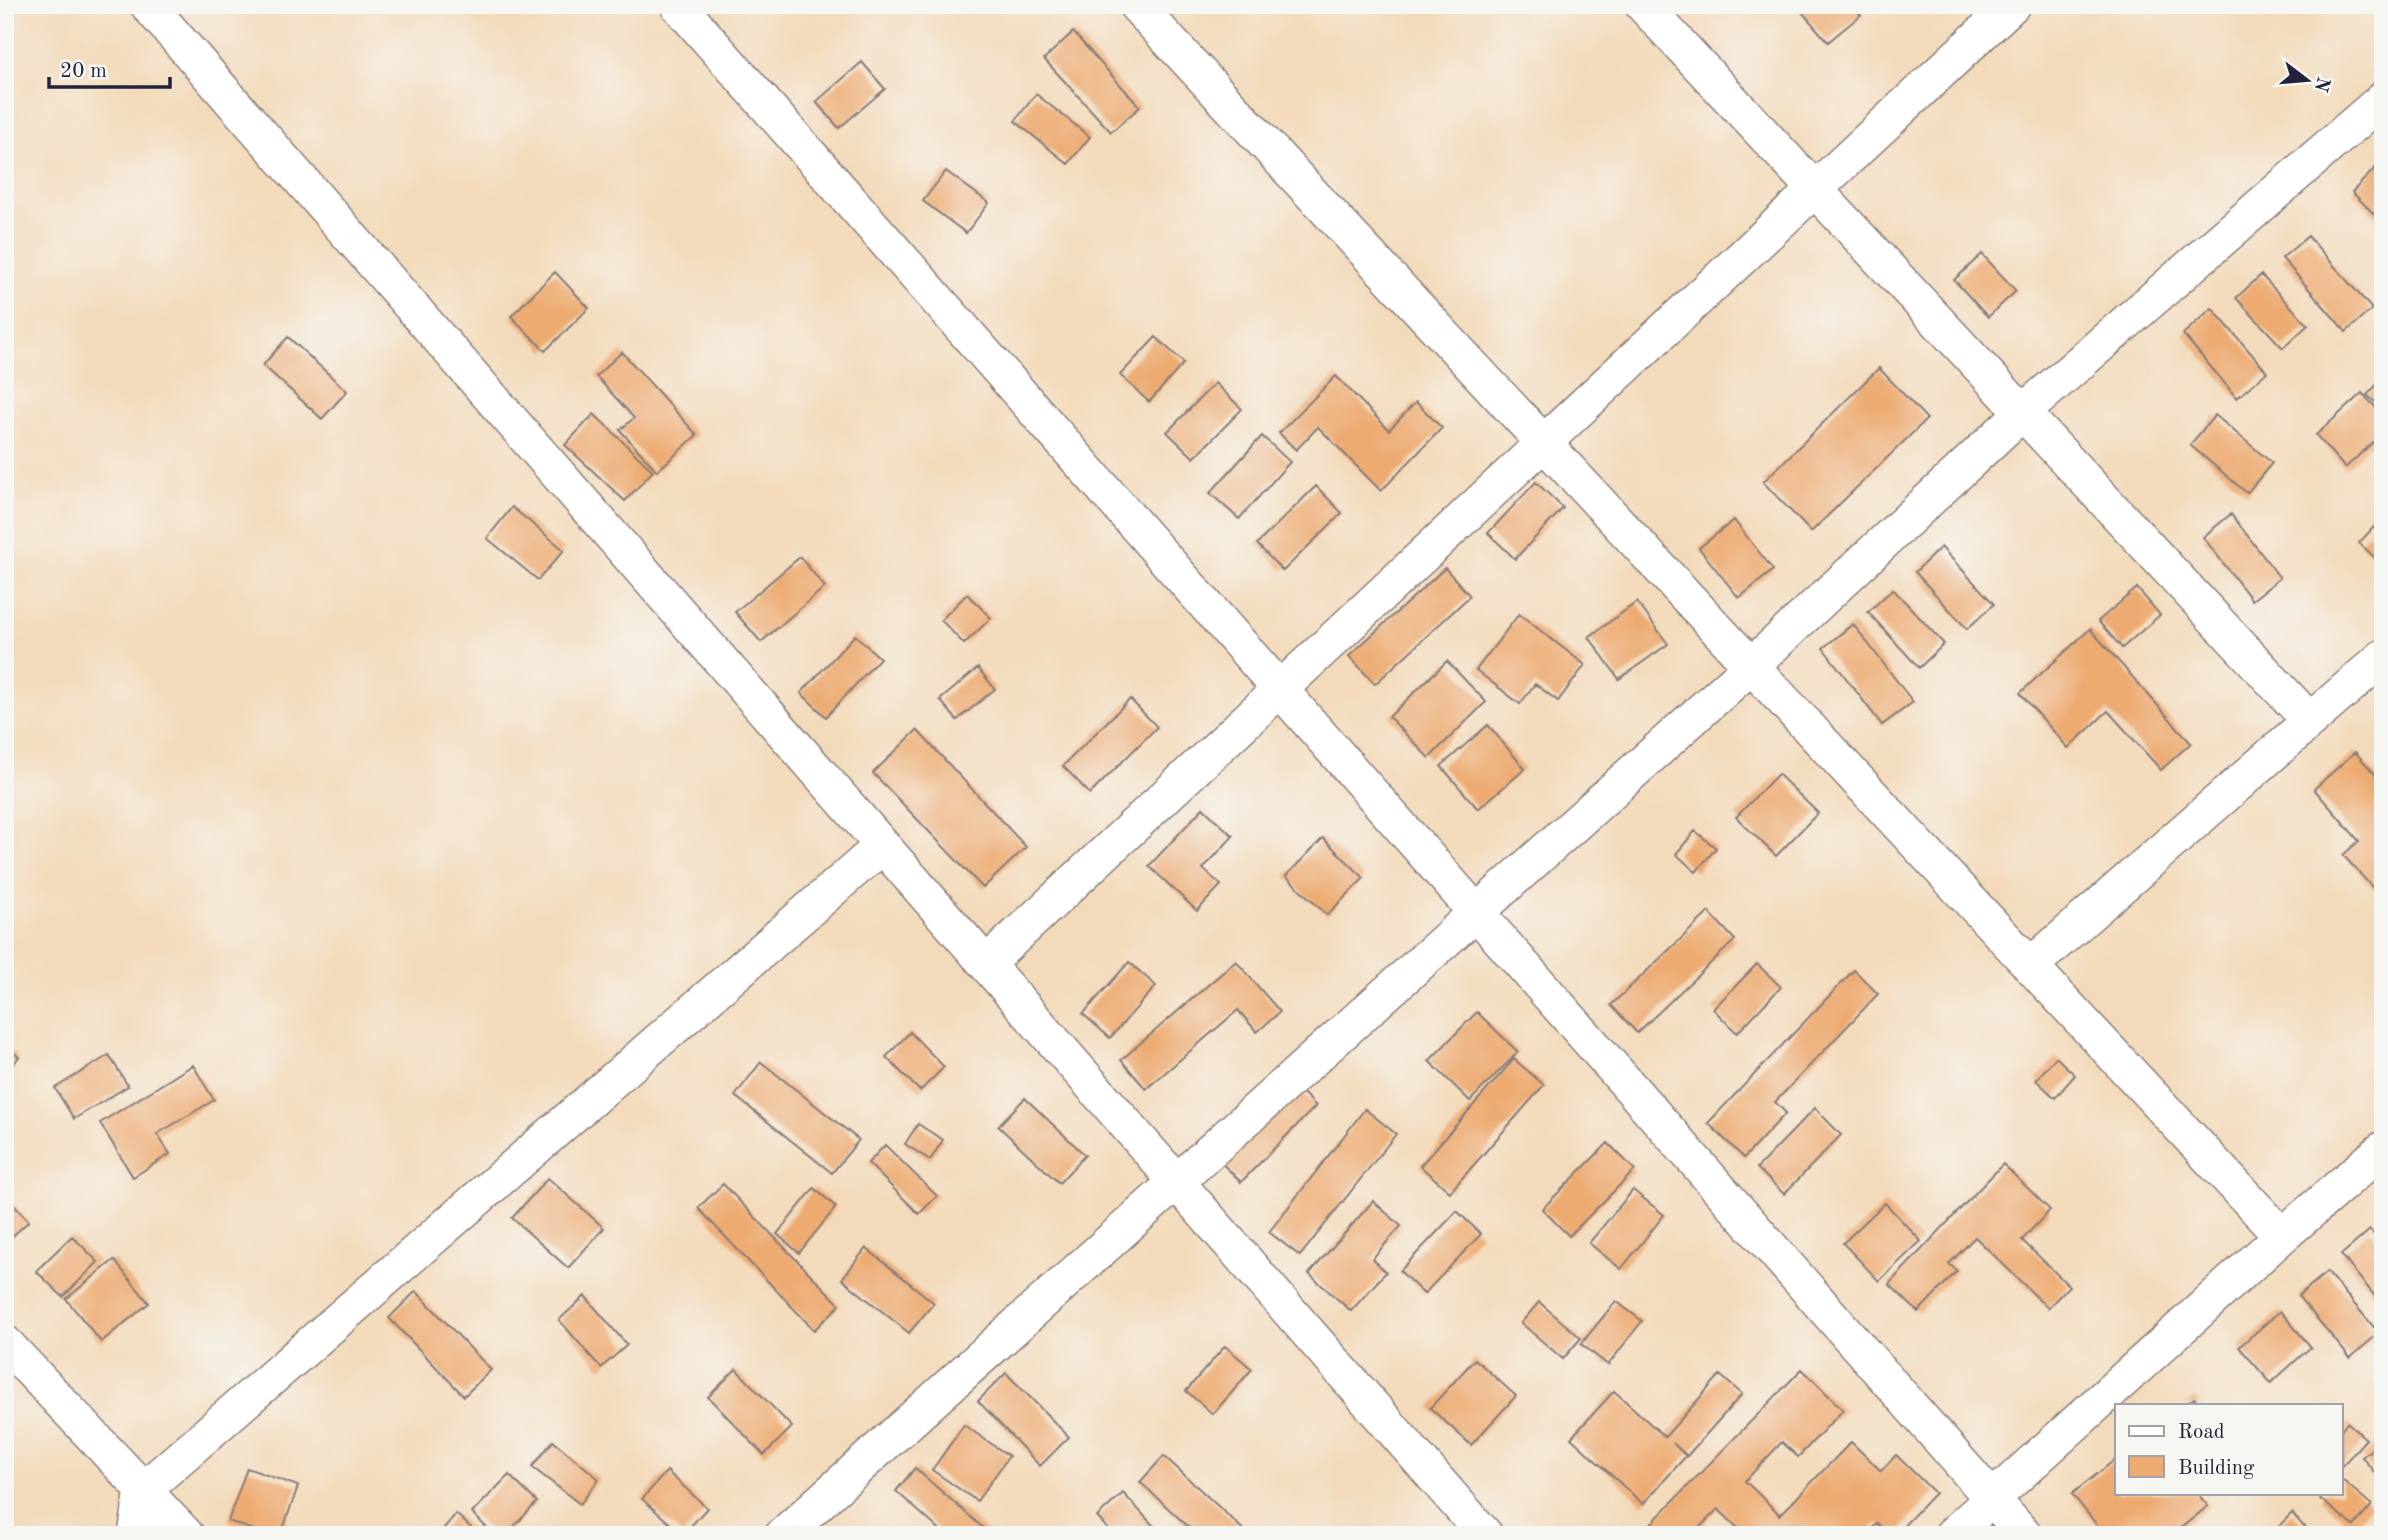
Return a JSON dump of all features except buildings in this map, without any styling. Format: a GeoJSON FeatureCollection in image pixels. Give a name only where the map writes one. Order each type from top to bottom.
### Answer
{"type":"FeatureCollection","features":[{"type":"Feature","properties":{"kind":"street"},"geometry":{"type":"LineString","coordinates":[[148,5],[1485,1535]]}},
{"type":"Feature","properties":{"kind":"street"},"geometry":{"type":"LineString","coordinates":[[678,5],[2024,1535]]}},
{"type":"Feature","properties":{"kind":"street"},"geometry":{"type":"LineString","coordinates":[[1136,5],[2282,1236]]}},
{"type":"Feature","properties":{"kind":"street"},"geometry":{"type":"LineString","coordinates":[[1643,5],[2310,721]]}},
{"type":"Feature","properties":{"kind":"street"},"geometry":{"type":"LineString","coordinates":[[986,964],[2012,5]]}},
{"type":"Feature","properties":{"kind":"street"},"geometry":{"type":"LineString","coordinates":[[785,1534],[1751,666],[2023,412],[2383,99]]}},
{"type":"Feature","properties":{"kind":"street"},"geometry":{"type":"LineString","coordinates":[[2030,966],[2383,657]]}},
{"type":"Feature","properties":{"kind":"street"},"geometry":{"type":"LineString","coordinates":[[136,1535],[143,1490],[882,846]]}},
{"type":"Feature","properties":{"kind":"street"},"geometry":{"type":"LineString","coordinates":[[1952,1535],[2282,1236],[2383,1149]]}},
{"type":"Feature","properties":{"kind":"street"},"geometry":{"type":"LineString","coordinates":[[5,1343],[186,1535]]}}]}
